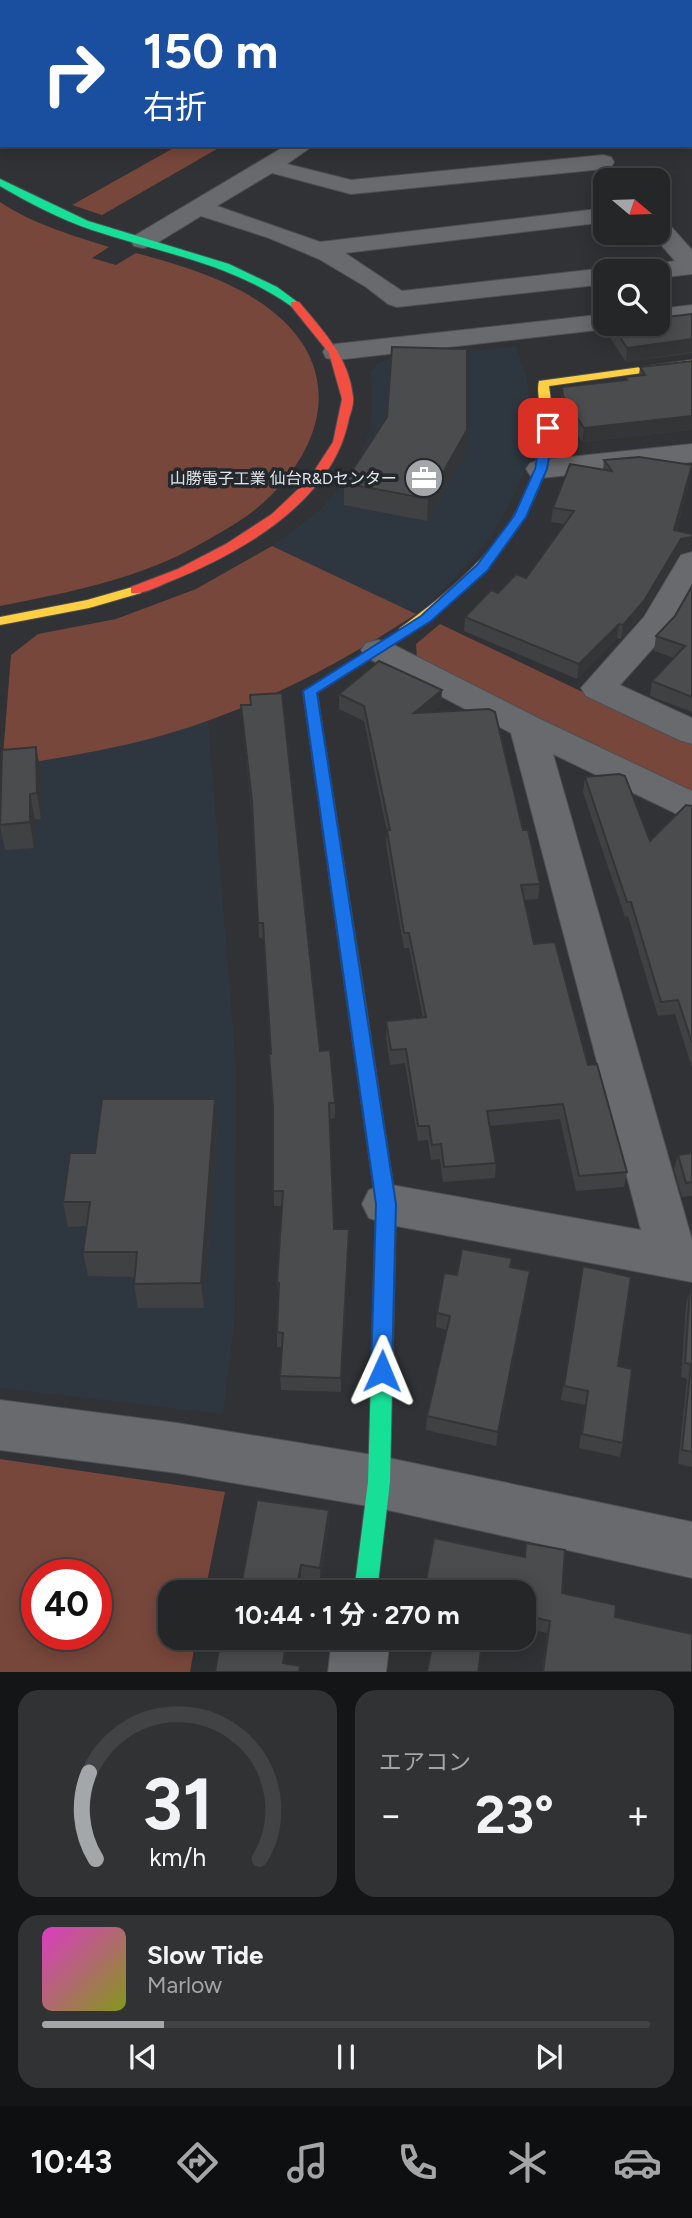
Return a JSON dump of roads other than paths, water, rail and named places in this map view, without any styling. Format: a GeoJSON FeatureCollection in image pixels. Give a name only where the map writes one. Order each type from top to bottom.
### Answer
{"type":"FeatureCollection","features":[{"type":"Feature","properties":{"kind":"street"},"geometry":{"type":"LineString","coordinates":[[143,241],[300,147]]}},
{"type":"Feature","properties":{"kind":"street"},"geometry":{"type":"LineString","coordinates":[[269,166],[351,187],[596,153],[609,168]]}},
{"type":"Feature","properties":{"kind":"street"},"geometry":{"type":"LineString","coordinates":[[0,181],[51,209],[228,267],[272,288],[295,304],[336,352],[349,400],[332,457],[294,504],[272,522],[212,558],[133,591],[89,604],[0,621]]}},
{"type":"Feature","properties":{"kind":"street"},"geometry":{"type":"LineString","coordinates":[[198,208],[319,249],[356,268],[397,299],[593,277]]}},
{"type":"Feature","properties":{"kind":"street"},"geometry":{"type":"LineString","coordinates":[[319,249],[593,217]]}},
{"type":"Feature","properties":{"kind":"street"},"geometry":{"type":"LineString","coordinates":[[670,240],[692,266]]}},
{"type":"Feature","properties":{"kind":"street"},"geometry":{"type":"LineString","coordinates":[[670,269],[692,266]]}},
{"type":"Feature","properties":{"kind":"street"},"geometry":{"type":"LineString","coordinates":[[670,316],[692,313]]}},
{"type":"Feature","properties":{"kind":"street"},"geometry":{"type":"LineString","coordinates":[[336,352],[593,324]]}},
{"type":"Feature","properties":{"kind":"street"},"geometry":{"type":"LineString","coordinates":[[367,1580],[379,1482],[386,1204],[310,691],[426,618],[482,568],[520,517],[541,469],[548,428],[543,383],[692,363]]}},
{"type":"Feature","properties":{"kind":"street"},"geometry":{"type":"LineString","coordinates":[[541,469],[692,453]]}},
{"type":"Feature","properties":{"kind":"street"},"geometry":{"type":"LineString","coordinates":[[692,562],[658,622],[598,688],[692,732]]}},
{"type":"Feature","properties":{"kind":"street"},"geometry":{"type":"LineString","coordinates":[[378,650],[527,727],[692,806]]}},
{"type":"Feature","properties":{"kind":"street"},"geometry":{"type":"LineString","coordinates":[[386,1204],[682,1259],[527,727]]}},
{"type":"Feature","properties":{"kind":"street"},"geometry":{"type":"LineString","coordinates":[[0,1425],[177,1448],[379,1482],[692,1549]]}},
{"type":"Feature","properties":{"kind":"street"},"geometry":{"type":"LineString","coordinates":[[357,1672],[360,1650]]}},
{"type":"Feature","properties":{"kind":"place","name":"山勝電子工業 仙台R&Dセンター"},"geometry":{"type":"Point","coordinates":[424,478]}}]}
